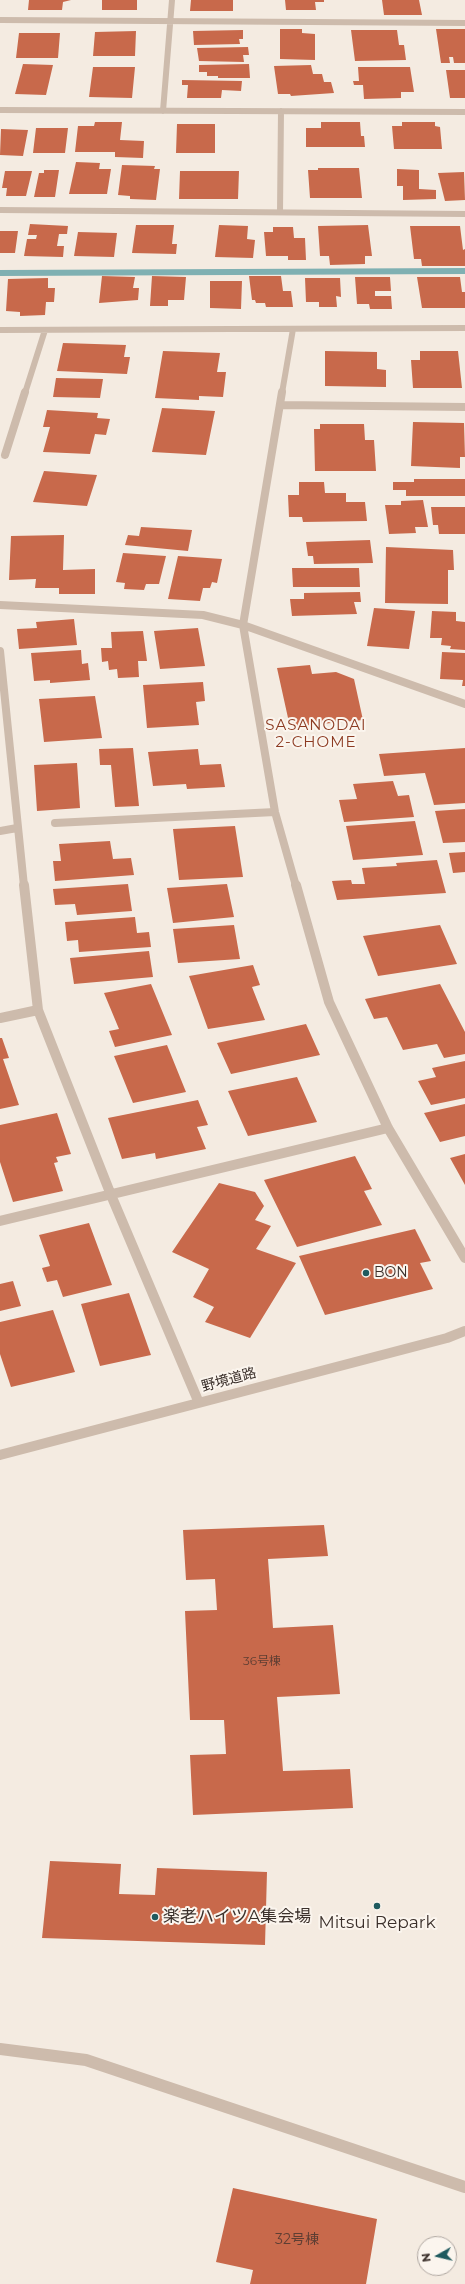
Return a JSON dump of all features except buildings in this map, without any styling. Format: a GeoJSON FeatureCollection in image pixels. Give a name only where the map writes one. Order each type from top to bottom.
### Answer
{"type":"FeatureCollection","features":[{"type":"Feature","properties":{"kind":"street"},"geometry":{"type":"LineString","coordinates":[[163,111],[172,20],[172,0]]}},
{"type":"Feature","properties":{"kind":"street"},"geometry":{"type":"LineString","coordinates":[[0,20],[465,23]]}},
{"type":"Feature","properties":{"kind":"street"},"geometry":{"type":"LineString","coordinates":[[0,110],[465,112]]}},
{"type":"Feature","properties":{"kind":"street"},"geometry":{"type":"LineString","coordinates":[[280,212],[281,112]]}},
{"type":"Feature","properties":{"kind":"street"},"geometry":{"type":"LineString","coordinates":[[0,210],[465,214]]}},
{"type":"Feature","properties":{"kind":"street"},"geometry":{"type":"LineString","coordinates":[[0,330],[465,328]]}},
{"type":"Feature","properties":{"kind":"street"},"geometry":{"type":"LineString","coordinates":[[293,329],[243,625],[275,812],[329,1002],[388,1128],[465,1258]]}},
{"type":"Feature","properties":{"kind":"street"},"geometry":{"type":"LineString","coordinates":[[5,455],[46,330]]}},
{"type":"Feature","properties":{"kind":"street"},"geometry":{"type":"LineString","coordinates":[[281,405],[465,407]]}},
{"type":"Feature","properties":{"kind":"street"},"geometry":{"type":"LineString","coordinates":[[0,605],[203,615],[243,625],[465,704]]}},
{"type":"Feature","properties":{"kind":"street"},"geometry":{"type":"LineString","coordinates":[[0,651],[17,828],[38,1010],[111,1195],[199,1403]]}},
{"type":"Feature","properties":{"kind":"street"},"geometry":{"type":"LineString","coordinates":[[55,823],[275,812]]}},
{"type":"Feature","properties":{"kind":"street"},"geometry":{"type":"LineString","coordinates":[[0,831],[17,828]]}},
{"type":"Feature","properties":{"kind":"street"},"geometry":{"type":"LineString","coordinates":[[0,1018],[38,1010]]}},
{"type":"Feature","properties":{"kind":"street"},"geometry":{"type":"LineString","coordinates":[[0,1221],[388,1128]]}},
{"type":"Feature","properties":{"kind":"street","name":"野境道路"},"geometry":{"type":"LineString","coordinates":[[0,1455],[447,1338],[465,1331]]}},
{"type":"Feature","properties":{"kind":"street"},"geometry":{"type":"LineString","coordinates":[[0,2049],[86,2060],[465,2187]]}},
{"type":"Feature","properties":{"kind":"waterway"},"geometry":{"type":"LineString","coordinates":[[0,273],[465,271]]}},
{"type":"Feature","properties":{"kind":"place","name":"BON"},"geometry":{"type":"Point","coordinates":[366,1273]}},
{"type":"Feature","properties":{"kind":"place","name":"Mitsui Repark"},"geometry":{"type":"Point","coordinates":[377,1906]}},
{"type":"Feature","properties":{"kind":"place","name":"楽老ハイツA集会場"},"geometry":{"type":"Point","coordinates":[155,1917]}},
{"type":"Feature","properties":{"kind":"district","name":"SASANODAI 2-CHOME"},"geometry":{"type":"Point","coordinates":[316,734]}}]}
